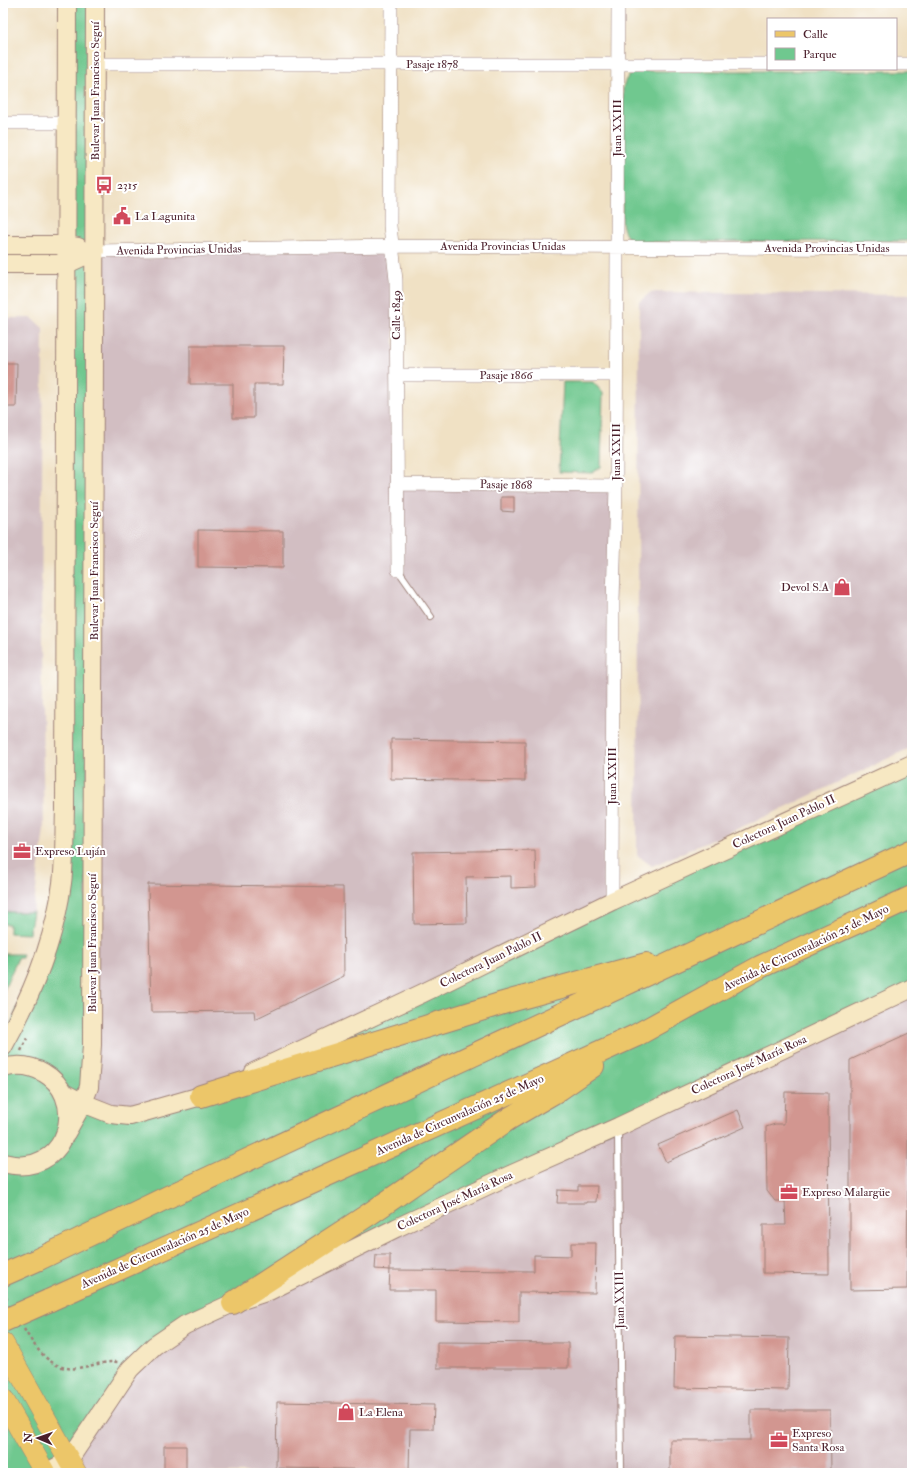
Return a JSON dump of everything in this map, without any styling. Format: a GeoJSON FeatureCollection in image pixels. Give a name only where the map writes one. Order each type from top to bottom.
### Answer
{"type":"FeatureCollection","features":[{"type":"Feature","properties":{"kind":"highway"},"geometry":{"type":"LineString","coordinates":[[3,1275],[912,851]]}},
{"type":"Feature","properties":{"kind":"highway","name":"Avenida de Circunvalación 25 de Mayo"},"geometry":{"type":"LineString","coordinates":[[11,1316],[48,1301],[635,1036],[760,968],[912,897]]}},
{"type":"Feature","properties":{"kind":"highway"},"geometry":{"type":"LineString","coordinates":[[201,1096],[503,1003],[706,948]]}},
{"type":"Feature","properties":{"kind":"highway"},"geometry":{"type":"LineString","coordinates":[[233,1303],[371,1213],[510,1118],[560,1089],[635,1036]]}},
{"type":"Feature","properties":{"kind":"main road"},"geometry":{"type":"LineString","coordinates":[[3,1047],[18,1019],[37,975],[53,929],[62,883],[65,809],[67,3]]}},
{"type":"Feature","properties":{"kind":"main road","name":"Bulevar Juan Francisco Seguí"},"geometry":{"type":"LineString","coordinates":[[3,1163],[15,1166],[28,1165],[40,1161],[51,1154],[60,1144],[83,1103],[89,1086],[92,1046],[95,3]]}},
{"type":"Feature","properties":{"kind":"main road","name":"Avenida Provincias Unidas"},"geometry":{"type":"LineString","coordinates":[[3,245],[66,245],[95,251]]}},
{"type":"Feature","properties":{"kind":"main road","name":"Avenida Provincias Unidas"},"geometry":{"type":"LineString","coordinates":[[3,264],[67,264],[95,251]]}},
{"type":"Feature","properties":{"kind":"main road","name":"Colectora Juan Pablo II"},"geometry":{"type":"LineString","coordinates":[[64,1093],[83,1103],[111,1114],[130,1116],[201,1096],[423,993],[612,901],[912,764]]}},
{"type":"Feature","properties":{"kind":"main road","name":"Colectora José María Rosa"},"geometry":{"type":"LineString","coordinates":[[45,1473],[72,1467],[130,1369],[154,1346],[184,1325],[233,1303],[269,1291],[403,1225],[618,1127],[912,988]]}},
{"type":"Feature","properties":{"kind":"main road"},"geometry":{"type":"LineString","coordinates":[[3,1068],[27,1066],[38,1069],[49,1075],[57,1083],[64,1093],[68,1106],[69,1119],[66,1133]]}},
{"type":"Feature","properties":{"kind":"main road"},"geometry":{"type":"LineString","coordinates":[[3,1343],[72,1467]]}},
{"type":"Feature","properties":{"kind":"main road"},"geometry":{"type":"LineString","coordinates":[[3,1399],[45,1473]]}},
{"type":"Feature","properties":{"kind":"street","name":"Calle 1849"},"geometry":{"type":"LineString","coordinates":[[390,3],[390,226],[396,280],[398,570]]}},
{"type":"Feature","properties":{"kind":"street","name":"Juan XXIII"},"geometry":{"type":"LineString","coordinates":[[612,901],[613,602],[616,486],[618,3]]}},
{"type":"Feature","properties":{"kind":"street","name":"Pasaje 1878"},"geometry":{"type":"LineString","coordinates":[[95,64],[767,64]]}},
{"type":"Feature","properties":{"kind":"street"},"geometry":{"type":"LineString","coordinates":[[897,64],[912,64]]}},
{"type":"Feature","properties":{"kind":"street"},"geometry":{"type":"LineString","coordinates":[[3,123],[67,123]]}},
{"type":"Feature","properties":{"kind":"street","name":"Avenida Provincias Unidas"},"geometry":{"type":"LineString","coordinates":[[95,251],[392,246],[912,249]]}},
{"type":"Feature","properties":{"kind":"street","name":"Pasaje 1866"},"geometry":{"type":"LineString","coordinates":[[397,375],[616,375]]}},
{"type":"Feature","properties":{"kind":"street","name":"Pasaje 1868"},"geometry":{"type":"LineString","coordinates":[[397,484],[616,486]]}},
{"type":"Feature","properties":{"kind":"lane","name":"Calle 1849"},"geometry":{"type":"LineString","coordinates":[[398,570],[431,617]]}},
{"type":"Feature","properties":{"kind":"lane","name":"Juan XXIII"},"geometry":{"type":"LineString","coordinates":[[618,1127],[621,1473]]}},
{"type":"Feature","properties":{"kind":"path"},"geometry":{"type":"LineString","coordinates":[[3,1290],[11,1316],[47,1359],[58,1365],[78,1368],[103,1362],[117,1362],[130,1369]]}},
{"type":"Feature","properties":{"kind":"shaded area"},"geometry":{"type":"Polygon","coordinates":[[[392,246],[397,484],[616,486],[612,901],[201,1096],[130,1116],[83,1103],[95,251],[392,246]]]}},
{"type":"Feature","properties":{"kind":"shaded area"},"geometry":{"type":"Polygon","coordinates":[[[651,292],[912,295],[912,747],[771,814],[652,866],[637,855],[639,302],[651,292]]]}},
{"type":"Feature","properties":{"kind":"shaded area"},"geometry":{"type":"Polygon","coordinates":[[[3,318],[32,318],[43,328],[41,647],[44,829],[33,912],[3,912],[3,318]]]}},
{"type":"Feature","properties":{"kind":"shaded area"},"geometry":{"type":"Polygon","coordinates":[[[912,988],[912,1473],[46,1473],[154,1346],[912,988]]]}},
{"type":"Feature","properties":{"kind":"green space"},"geometry":{"type":"Polygon","coordinates":[[[67,3],[95,3],[84,1103],[111,1114],[201,1096],[912,764],[912,988],[154,1346],[46,1473],[3,1473],[3,1047],[62,883],[67,3]]]}},
{"type":"Feature","properties":{"kind":"green space"},"geometry":{"type":"Polygon","coordinates":[[[638,71],[912,71],[912,241],[639,242],[631,240],[625,234],[622,223],[623,88],[628,77],[638,71]]]}},
{"type":"Feature","properties":{"kind":"green space"},"geometry":{"type":"Polygon","coordinates":[[[563,382],[593,382],[603,393],[601,467],[592,473],[559,472],[563,382]]]}},
{"type":"Feature","properties":{"kind":"green space"},"geometry":{"type":"Polygon","coordinates":[[[3,912],[33,912],[29,934],[9,933],[9,924],[3,924],[3,912]]]}},
{"type":"Feature","properties":{"kind":"green space"},"geometry":{"type":"Polygon","coordinates":[[[3,954],[23,954],[22,958],[18,958],[3,992],[3,954]]]}},
{"type":"Feature","properties":{"kind":"building"},"geometry":{"type":"Polygon","coordinates":[[[190,346],[284,346],[283,384],[254,384],[254,418],[233,418],[233,384],[190,384],[190,346]]]}},
{"type":"Feature","properties":{"kind":"building"},"geometry":{"type":"Polygon","coordinates":[[[3,363],[17,363],[16,407],[3,407],[3,363]]]}},
{"type":"Feature","properties":{"kind":"building"},"geometry":{"type":"Polygon","coordinates":[[[501,497],[514,497],[514,512],[501,511],[501,497]]]}},
{"type":"Feature","properties":{"kind":"building"},"geometry":{"type":"Polygon","coordinates":[[[198,530],[283,531],[283,568],[198,567],[198,530]]]}},
{"type":"Feature","properties":{"kind":"building"},"geometry":{"type":"Polygon","coordinates":[[[391,739],[525,741],[525,781],[391,779],[391,739]]]}},
{"type":"Feature","properties":{"kind":"building"},"geometry":{"type":"Polygon","coordinates":[[[535,850],[536,887],[511,888],[511,876],[466,877],[467,923],[414,924],[413,852],[535,850]]]}},
{"type":"Feature","properties":{"kind":"building"},"geometry":{"type":"Polygon","coordinates":[[[148,884],[343,887],[344,976],[255,1019],[254,1011],[151,1012],[148,884]]]}},
{"type":"Feature","properties":{"kind":"building"},"geometry":{"type":"Polygon","coordinates":[[[909,1033],[907,1289],[850,1290],[850,1060],[909,1033]]]}},
{"type":"Feature","properties":{"kind":"building"},"geometry":{"type":"Polygon","coordinates":[[[785,1092],[828,1093],[829,1274],[763,1273],[763,1225],[786,1225],[785,1201],[775,1201],[767,1191],[766,1127],[775,1124],[784,1124],[785,1092]]]}},
{"type":"Feature","properties":{"kind":"building"},"geometry":{"type":"Polygon","coordinates":[[[738,1110],[745,1127],[666,1162],[658,1145],[738,1110]]]}},
{"type":"Feature","properties":{"kind":"building"},"geometry":{"type":"Polygon","coordinates":[[[578,1186],[597,1186],[596,1202],[557,1203],[558,1190],[578,1191],[578,1186]]]}},
{"type":"Feature","properties":{"kind":"building"},"geometry":{"type":"Polygon","coordinates":[[[571,1243],[596,1243],[595,1293],[519,1292],[519,1322],[436,1321],[436,1290],[389,1290],[390,1270],[534,1271],[534,1255],[571,1256],[571,1243]]]}},
{"type":"Feature","properties":{"kind":"building"},"geometry":{"type":"Polygon","coordinates":[[[376,1255],[390,1255],[390,1270],[375,1269],[376,1255]]]}},
{"type":"Feature","properties":{"kind":"building"},"geometry":{"type":"Polygon","coordinates":[[[675,1336],[789,1338],[788,1390],[674,1388],[675,1336]]]}},
{"type":"Feature","properties":{"kind":"building"},"geometry":{"type":"Polygon","coordinates":[[[437,1342],[568,1343],[568,1368],[437,1368],[437,1342]]]}},
{"type":"Feature","properties":{"kind":"building"},"geometry":{"type":"Polygon","coordinates":[[[277,1402],[434,1405],[433,1429],[410,1429],[409,1470],[276,1468],[277,1402]]]}},
{"type":"Feature","properties":{"kind":"building"},"geometry":{"type":"Polygon","coordinates":[[[751,1410],[830,1410],[831,1470],[670,1471],[670,1440],[751,1440],[751,1410]]]}},
{"type":"Feature","properties":{"kind":"building"},"geometry":{"type":"Polygon","coordinates":[[[164,1446],[186,1446],[186,1473],[164,1473],[164,1446]]]}},
{"type":"Feature","properties":{"kind":"place","name":"2315"},"geometry":{"type":"Point","coordinates":[104,185]}},
{"type":"Feature","properties":{"kind":"place","name":"La Lagunita"},"geometry":{"type":"Point","coordinates":[122,216]}},
{"type":"Feature","properties":{"kind":"place","name":"Devol S.A"},"geometry":{"type":"Point","coordinates":[842,587]}},
{"type":"Feature","properties":{"kind":"place","name":"Expreso Luján"},"geometry":{"type":"Point","coordinates":[22,851]}},
{"type":"Feature","properties":{"kind":"place","name":"Expreso Malargüe"},"geometry":{"type":"Point","coordinates":[789,1192]}},
{"type":"Feature","properties":{"kind":"place","name":"La Elena"},"geometry":{"type":"Point","coordinates":[346,1412]}},
{"type":"Feature","properties":{"kind":"place","name":"Expreso Santa Rosa"},"geometry":{"type":"Point","coordinates":[779,1440]}}]}
